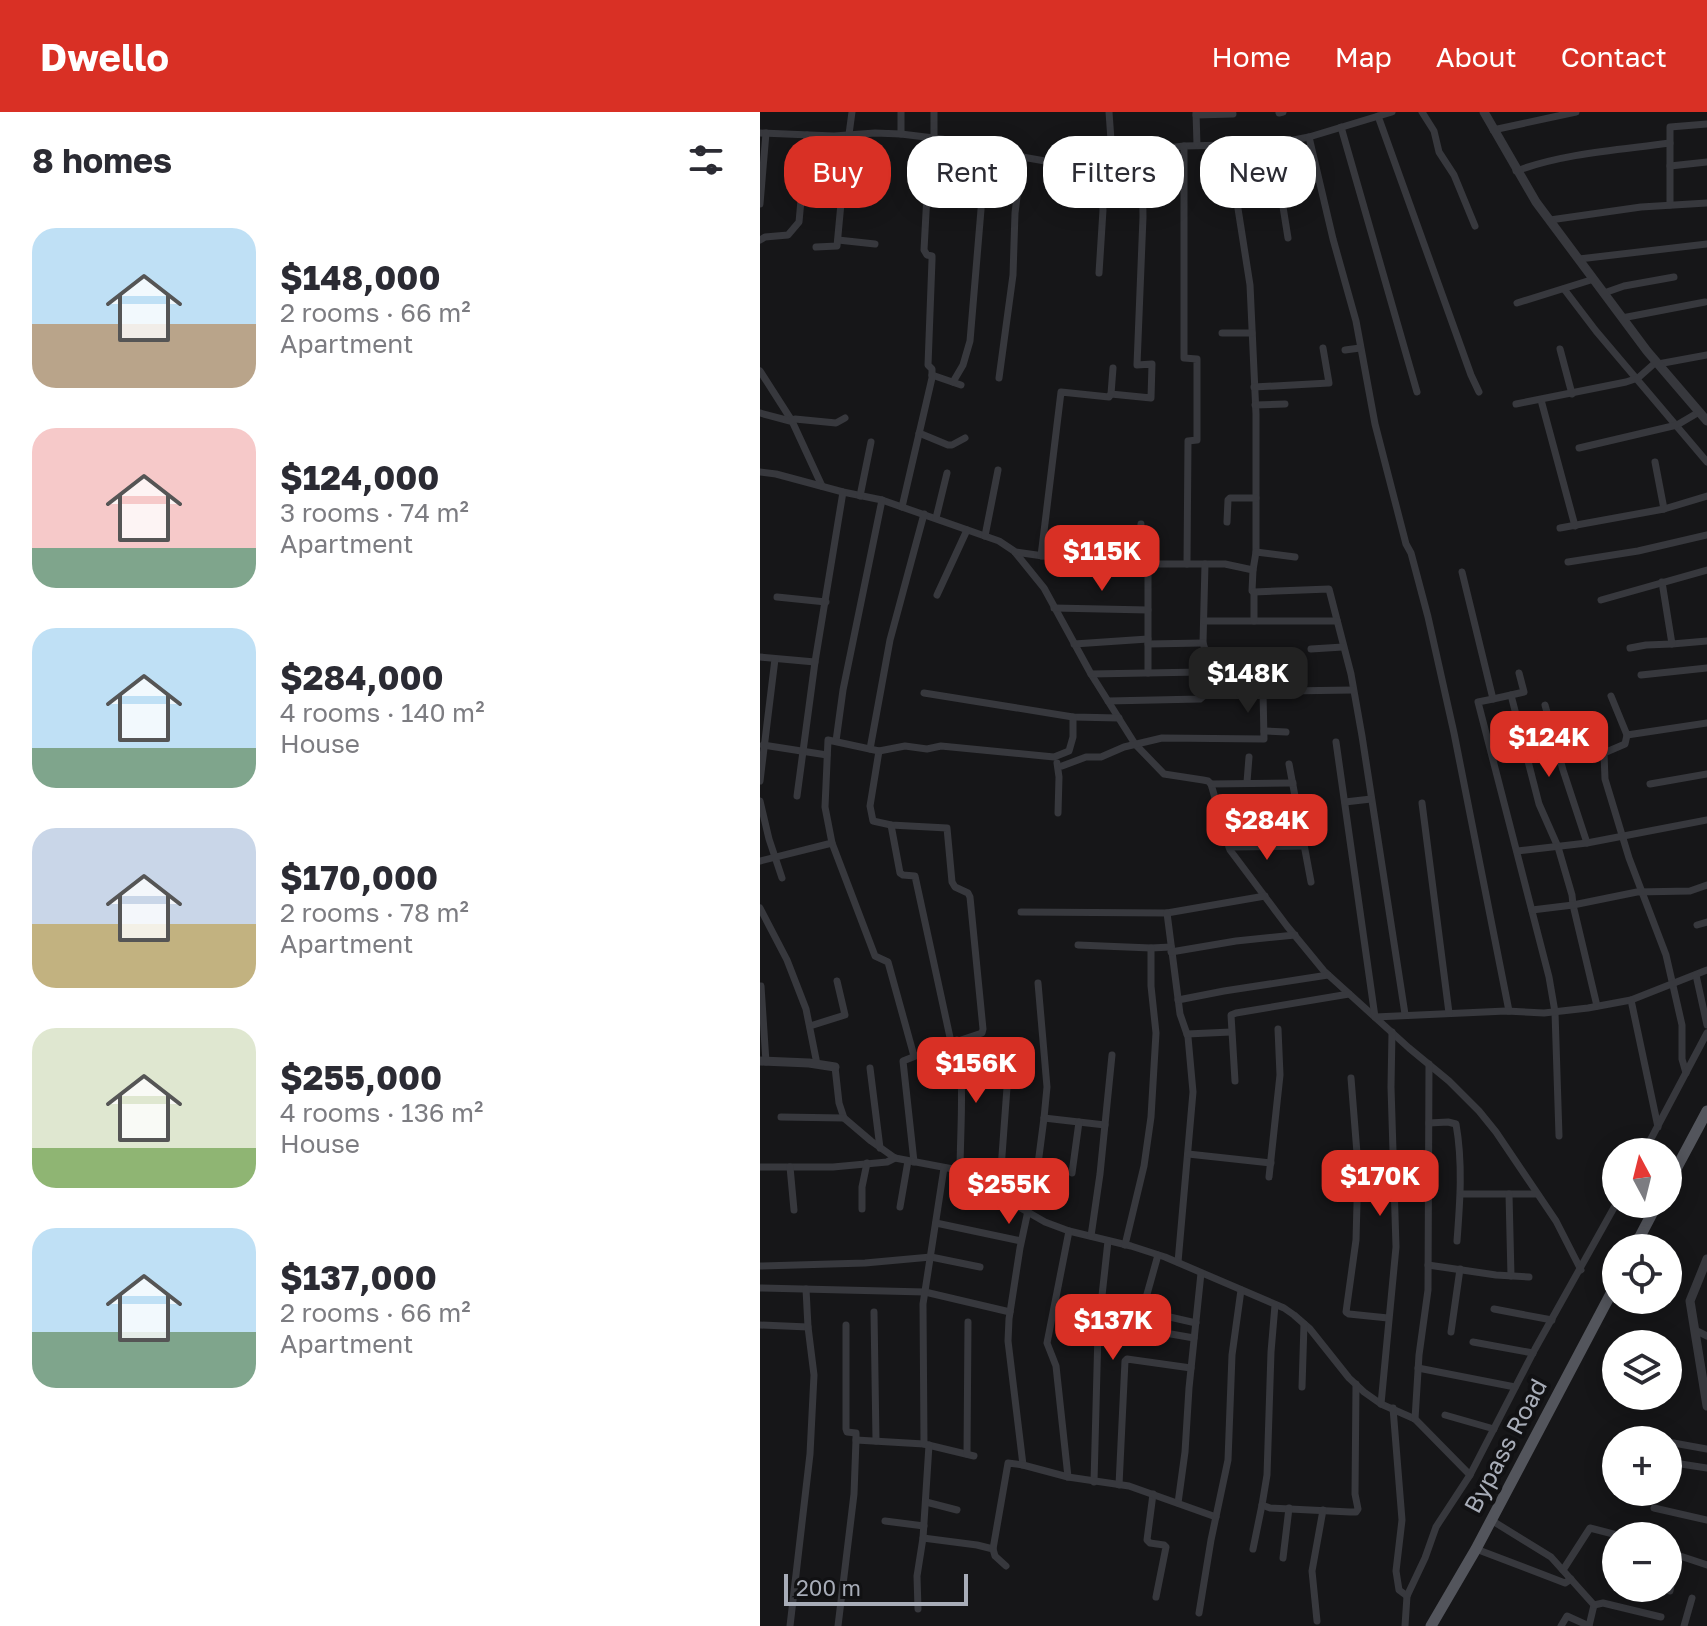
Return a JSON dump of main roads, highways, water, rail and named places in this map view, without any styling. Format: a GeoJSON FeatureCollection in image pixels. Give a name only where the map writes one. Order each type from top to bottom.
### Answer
{"type":"FeatureCollection","features":[{"type":"Feature","properties":{"kind":"main road"},"geometry":{"type":"LineString","coordinates":[[1682,1158],[1707,1111]]}},
{"type":"Feature","properties":{"kind":"main road","name":"Bypass Road"},"geometry":{"type":"LineString","coordinates":[[1431,1626],[1476,1549],[1602,1310]]}}]}
